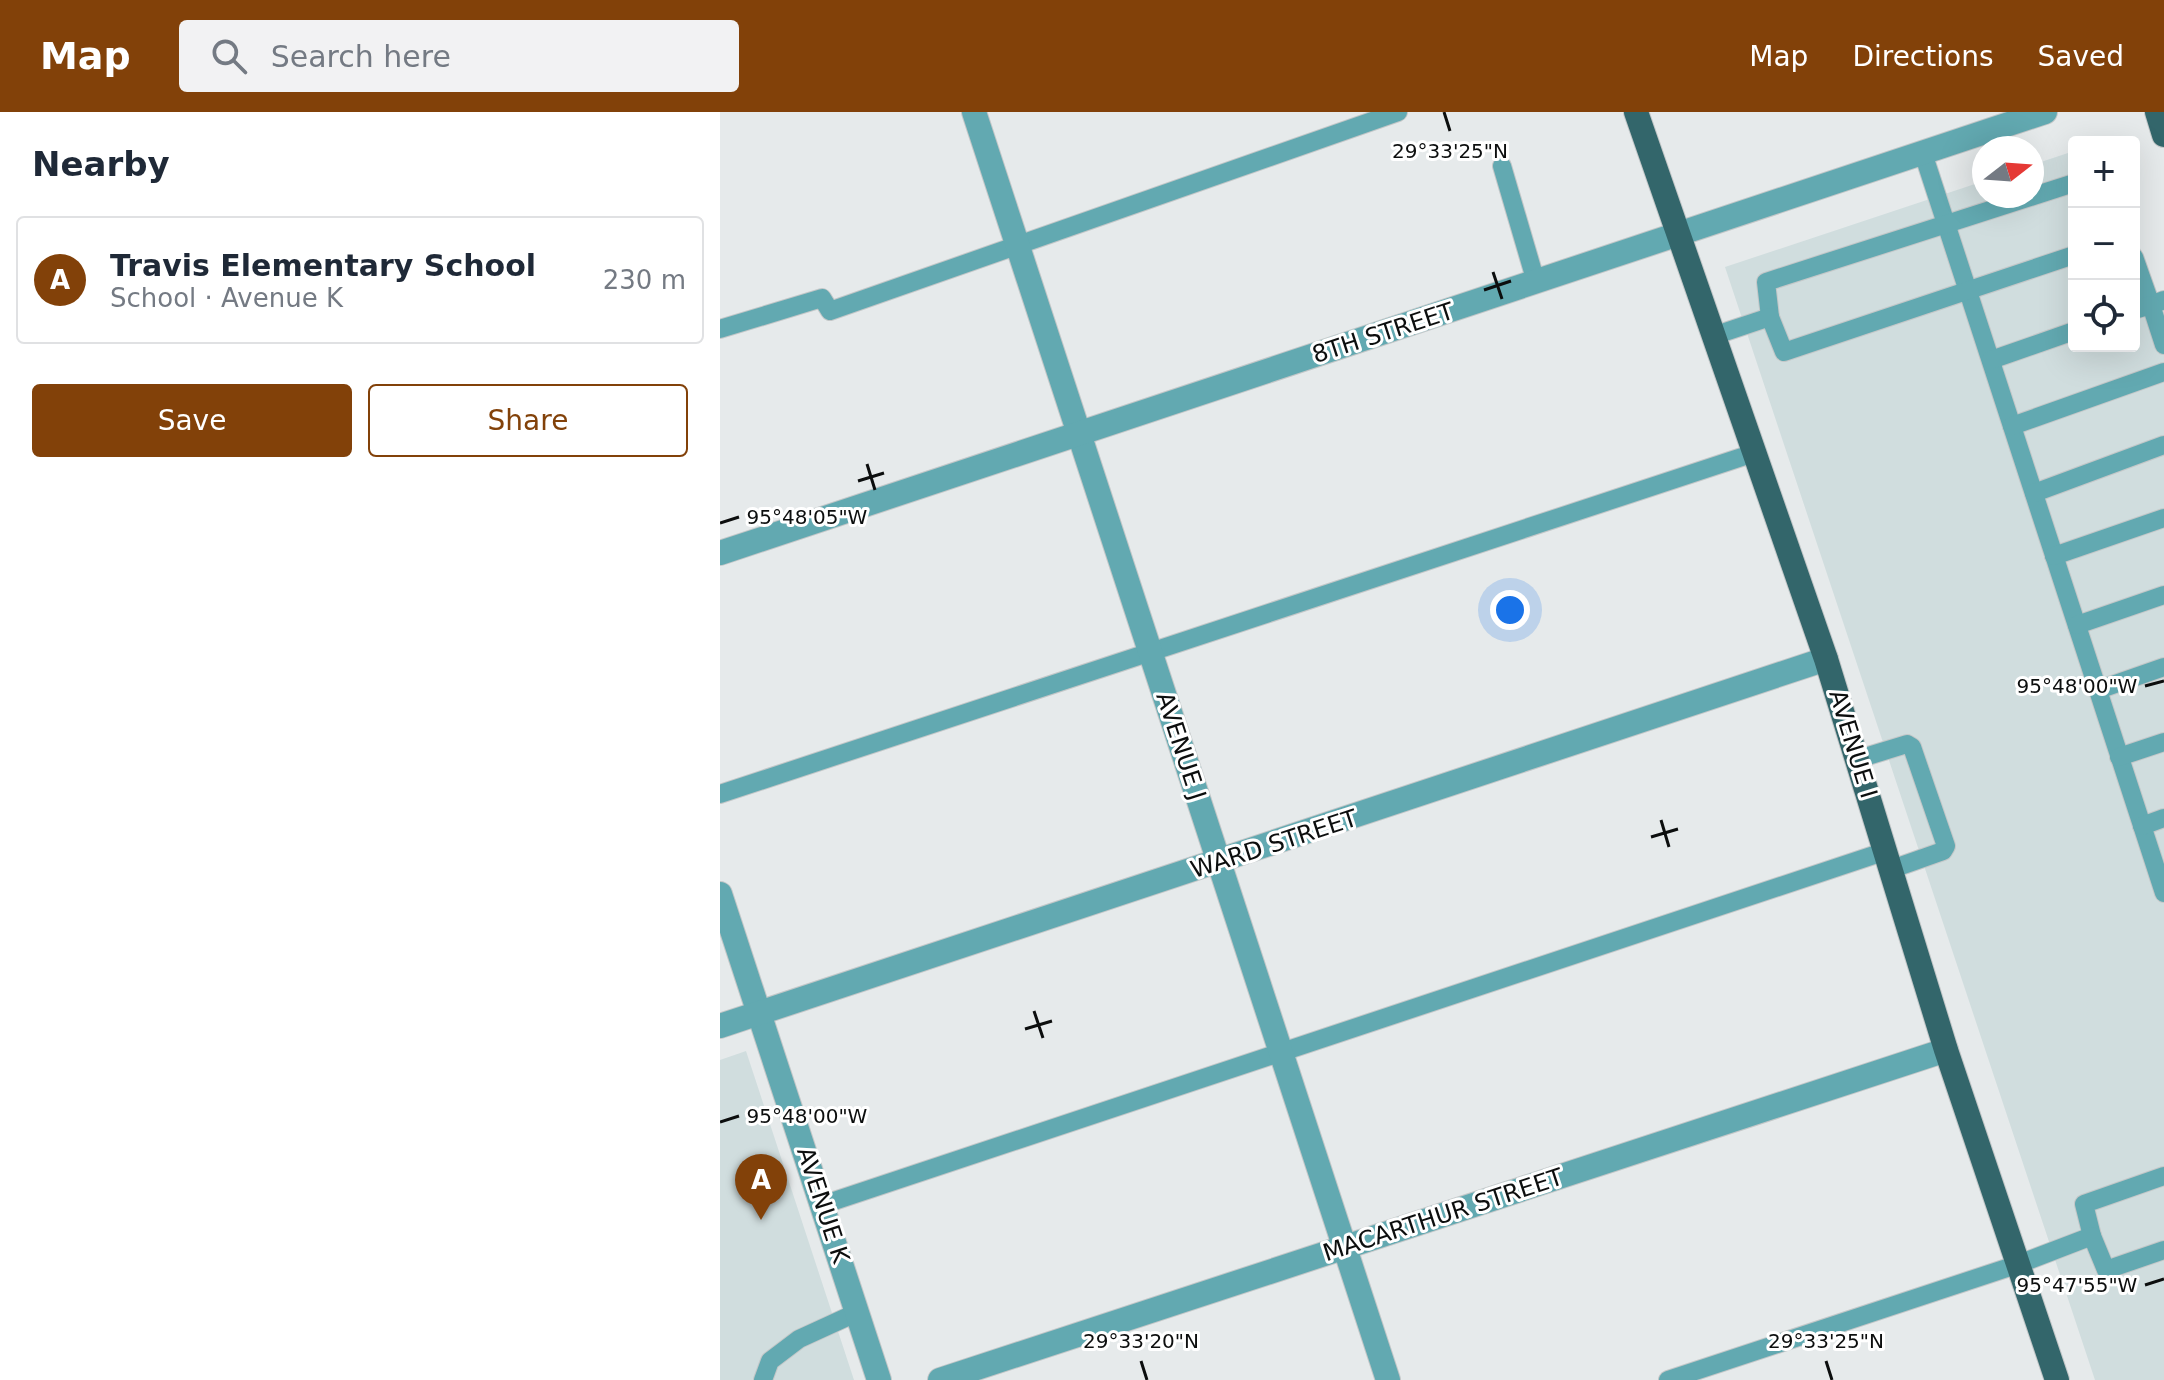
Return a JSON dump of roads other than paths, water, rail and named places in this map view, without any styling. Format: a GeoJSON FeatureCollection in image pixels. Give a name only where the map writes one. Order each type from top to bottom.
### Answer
{"type":"FeatureCollection","features":[{"type":"Feature","properties":{"kind":"main road","name":"AVENUE I"},"geometry":{"type":"LineString","coordinates":[[1636,112],[1826,659],[1946,1050],[2057,1380]]}},
{"type":"Feature","properties":{"kind":"main road"},"geometry":{"type":"LineString","coordinates":[[2157,112],[2164,135]]}},
{"type":"Feature","properties":{"kind":"street","name":"AVENUE J"},"geometry":{"type":"LineString","coordinates":[[974,112],[1388,1380]]}},
{"type":"Feature","properties":{"kind":"street","name":"8TH STREET"},"geometry":{"type":"LineString","coordinates":[[720,553],[2045,112]]}},
{"type":"Feature","properties":{"kind":"street","name":"WARD STREET"},"geometry":{"type":"LineString","coordinates":[[720,1026],[1219,863],[1826,659]]}},
{"type":"Feature","properties":{"kind":"street","name":"AVENUE K"},"geometry":{"type":"LineString","coordinates":[[720,894],[879,1380]]}},
{"type":"Feature","properties":{"kind":"street","name":"MACARTHUR STREET"},"geometry":{"type":"LineString","coordinates":[[940,1380],[1946,1050]]}},
{"type":"Feature","properties":{"kind":"lane"},"geometry":{"type":"LineString","coordinates":[[720,329],[822,298],[830,311],[1398,112]]}},
{"type":"Feature","properties":{"kind":"lane"},"geometry":{"type":"LineString","coordinates":[[1923,153],[2164,891]]}},
{"type":"Feature","properties":{"kind":"lane"},"geometry":{"type":"LineString","coordinates":[[1502,166],[1536,282]]}},
{"type":"Feature","properties":{"kind":"lane"},"geometry":{"type":"LineString","coordinates":[[2068,185],[1766,282],[1770,317],[1784,352],[2068,257]]}},
{"type":"Feature","properties":{"kind":"lane"},"geometry":{"type":"LineString","coordinates":[[2140,275],[2164,345]]}},
{"type":"Feature","properties":{"kind":"lane"},"geometry":{"type":"LineString","coordinates":[[1713,336],[1770,317]]}},
{"type":"Feature","properties":{"kind":"lane"},"geometry":{"type":"LineString","coordinates":[[1991,360],[2068,333]]}},
{"type":"Feature","properties":{"kind":"lane"},"geometry":{"type":"LineString","coordinates":[[2012,426],[2164,372]]}},
{"type":"Feature","properties":{"kind":"lane"},"geometry":{"type":"LineString","coordinates":[[2034,493],[2164,445]]}},
{"type":"Feature","properties":{"kind":"lane"},"geometry":{"type":"LineString","coordinates":[[720,794],[1754,453]]}},
{"type":"Feature","properties":{"kind":"lane"},"geometry":{"type":"LineString","coordinates":[[2054,556],[2164,518]]}},
{"type":"Feature","properties":{"kind":"lane"},"geometry":{"type":"LineString","coordinates":[[2077,625],[2164,595]]}},
{"type":"Feature","properties":{"kind":"lane"},"geometry":{"type":"LineString","coordinates":[[2098,690],[2164,667]]}},
{"type":"Feature","properties":{"kind":"lane"},"geometry":{"type":"LineString","coordinates":[[2119,757],[2164,742]]}},
{"type":"Feature","properties":{"kind":"lane"},"geometry":{"type":"LineString","coordinates":[[822,1205],[1281,1052],[1889,860],[1943,851],[1946,846],[1912,747],[1907,744],[1858,759]]}},
{"type":"Feature","properties":{"kind":"lane"},"geometry":{"type":"LineString","coordinates":[[2142,826],[2164,818]]}},
{"type":"Feature","properties":{"kind":"lane"},"geometry":{"type":"LineString","coordinates":[[2164,1176],[2084,1204],[2092,1236],[2106,1270],[2164,1250]]}},
{"type":"Feature","properties":{"kind":"lane"},"geometry":{"type":"LineString","coordinates":[[1668,1380],[2019,1264],[2092,1236]]}},
{"type":"Feature","properties":{"kind":"lane"},"geometry":{"type":"LineString","coordinates":[[763,1380],[770,1361],[799,1339],[858,1312]]}},
{"type":"Feature","properties":{"kind":"place","name":"Travis Elementary School"},"geometry":{"type":"Point","coordinates":[761,1220]}}]}
